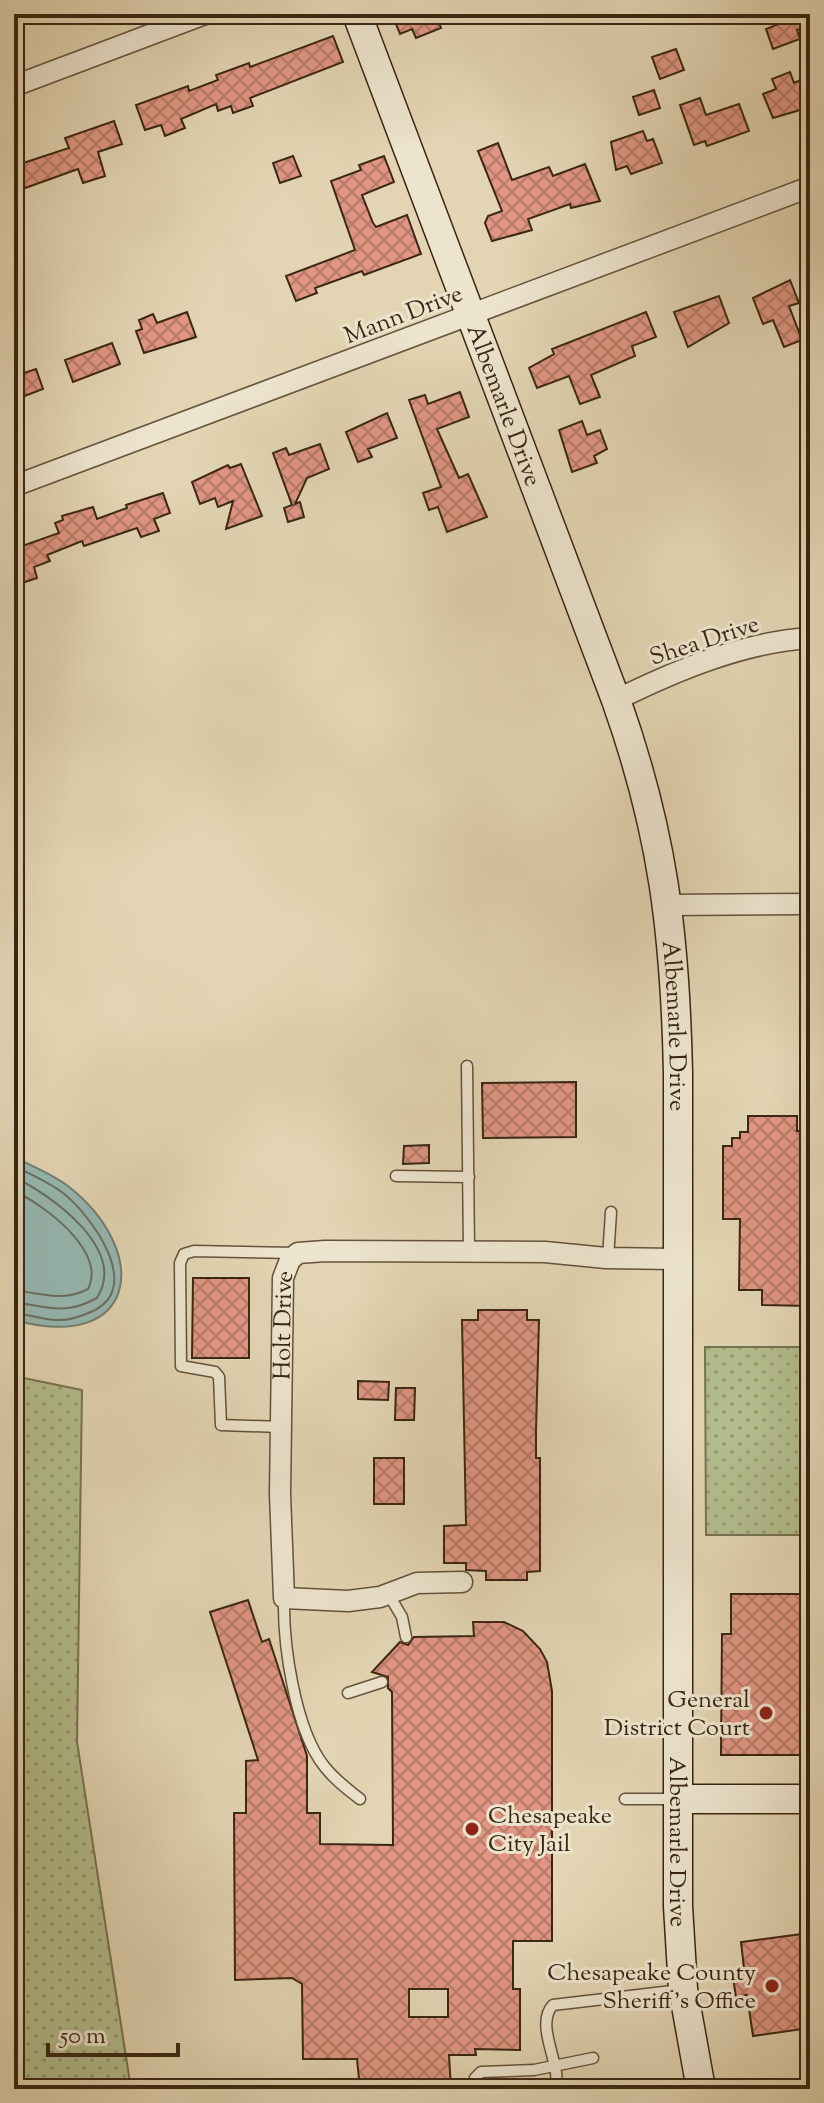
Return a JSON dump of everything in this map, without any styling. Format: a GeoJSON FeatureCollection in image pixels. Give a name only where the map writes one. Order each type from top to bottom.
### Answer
{"type":"FeatureCollection","features":[{"type":"Feature","properties":{"kind":"street"},"geometry":{"type":"LineString","coordinates":[[14,86],[205,14]]}},
{"type":"Feature","properties":{"kind":"street","name":"Albemarle Drive"},"geometry":{"type":"LineString","coordinates":[[357,14],[616,700],[649,800],[669,905],[678,1073],[675,1259],[677,1799],[683,1989],[701,2089]]}},
{"type":"Feature","properties":{"kind":"street","name":"Mann Drive"},"geometry":{"type":"LineString","coordinates":[[14,486],[810,187]]}},
{"type":"Feature","properties":{"kind":"street","name":"Shea Drive"},"geometry":{"type":"LineString","coordinates":[[616,700],[700,664],[750,649],[810,638]]}},
{"type":"Feature","properties":{"kind":"street"},"geometry":{"type":"LineString","coordinates":[[669,905],[810,904]]}},
{"type":"Feature","properties":{"kind":"street","name":"Holt Drive"},"geometry":{"type":"LineString","coordinates":[[284,1598],[280,1427],[283,1278],[290,1260],[298,1253],[469,1251],[675,1259]]}},
{"type":"Feature","properties":{"kind":"street"},"geometry":{"type":"LineString","coordinates":[[284,1598],[348,1601],[389,1595],[417,1583],[462,1582]]}},
{"type":"Feature","properties":{"kind":"street"},"geometry":{"type":"LineString","coordinates":[[677,1799],[810,1799]]}},
{"type":"Feature","properties":{"kind":"lane"},"geometry":{"type":"LineString","coordinates":[[467,1066],[469,1251]]}},
{"type":"Feature","properties":{"kind":"lane"},"geometry":{"type":"LineString","coordinates":[[396,1176],[469,1177]]}},
{"type":"Feature","properties":{"kind":"lane"},"geometry":{"type":"LineString","coordinates":[[608,1258],[611,1212]]}},
{"type":"Feature","properties":{"kind":"lane"},"geometry":{"type":"LineString","coordinates":[[280,1427],[221,1425],[219,1377],[215,1372],[188,1370],[181,1366],[181,1259],[194,1251],[298,1253]]}},
{"type":"Feature","properties":{"kind":"lane"},"geometry":{"type":"LineString","coordinates":[[389,1595],[402,1617],[406,1637]]}},
{"type":"Feature","properties":{"kind":"lane"},"geometry":{"type":"LineString","coordinates":[[284,1598],[289,1661],[309,1742],[322,1764],[360,1799]]}},
{"type":"Feature","properties":{"kind":"lane"},"geometry":{"type":"LineString","coordinates":[[348,1693],[382,1682]]}},
{"type":"Feature","properties":{"kind":"lane"},"geometry":{"type":"LineString","coordinates":[[625,1799],[677,1799]]}},
{"type":"Feature","properties":{"kind":"lane"},"geometry":{"type":"LineString","coordinates":[[554,2089],[557,2083],[547,2017],[553,2005],[683,1989]]}},
{"type":"Feature","properties":{"kind":"lane"},"geometry":{"type":"LineString","coordinates":[[475,2089],[475,2078],[481,2072],[553,2066],[593,2058]]}},
{"type":"Feature","properties":{"kind":"green space"},"geometry":{"type":"Polygon","coordinates":[[[705,1347],[810,1347],[810,1535],[706,1535],[705,1347]]]}},
{"type":"Feature","properties":{"kind":"green space"},"geometry":{"type":"Polygon","coordinates":[[[14,1376],[82,1390],[77,1742],[131,2089],[14,2089],[14,1376]]]}},
{"type":"Feature","properties":{"kind":"water"},"geometry":{"type":"Polygon","coordinates":[[[14,1157],[68,1186],[95,1212],[113,1240],[121,1267],[119,1291],[108,1310],[86,1323],[55,1327],[14,1320],[14,1157]]]}},
{"type":"Feature","properties":{"kind":"building"},"geometry":{"type":"Polygon","coordinates":[[[392,14],[446,14],[437,18],[441,28],[416,38],[412,29],[400,34],[392,14]]]}},
{"type":"Feature","properties":{"kind":"building"},"geometry":{"type":"Polygon","coordinates":[[[810,14],[810,26],[797,30],[800,39],[773,49],[766,29],[810,14]]]}},
{"type":"Feature","properties":{"kind":"building"},"geometry":{"type":"Polygon","coordinates":[[[333,36],[343,62],[250,98],[253,106],[233,113],[231,106],[218,111],[216,104],[181,119],[185,128],[165,136],[161,125],[145,130],[136,105],[188,86],[189,91],[218,80],[216,75],[249,63],[250,67],[333,36]]]}},
{"type":"Feature","properties":{"kind":"building"},"geometry":{"type":"Polygon","coordinates":[[[676,49],[684,70],[660,79],[652,57],[676,49]]]}},
{"type":"Feature","properties":{"kind":"building"},"geometry":{"type":"Polygon","coordinates":[[[790,72],[794,83],[803,79],[810,107],[773,118],[763,94],[776,89],[772,79],[790,72]]]}},
{"type":"Feature","properties":{"kind":"building"},"geometry":{"type":"Polygon","coordinates":[[[654,90],[660,108],[639,115],[633,97],[654,90]]]}},
{"type":"Feature","properties":{"kind":"building"},"geometry":{"type":"Polygon","coordinates":[[[700,98],[706,115],[739,104],[749,131],[707,146],[705,141],[694,145],[680,105],[700,98]]]}},
{"type":"Feature","properties":{"kind":"building"},"geometry":{"type":"Polygon","coordinates":[[[114,121],[122,144],[98,152],[105,176],[83,183],[78,169],[14,192],[14,166],[69,148],[65,138],[114,121]]]}},
{"type":"Feature","properties":{"kind":"building"},"geometry":{"type":"Polygon","coordinates":[[[643,131],[647,141],[653,139],[662,163],[631,174],[627,166],[616,170],[611,142],[643,131]]]}},
{"type":"Feature","properties":{"kind":"building"},"geometry":{"type":"Polygon","coordinates":[[[498,143],[512,180],[549,167],[553,176],[585,164],[600,201],[571,208],[570,204],[528,219],[532,230],[492,241],[485,223],[488,216],[502,211],[478,151],[498,143]]]}},
{"type":"Feature","properties":{"kind":"building"},"geometry":{"type":"Polygon","coordinates":[[[293,156],[301,176],[280,183],[273,163],[293,156]]]}},
{"type":"Feature","properties":{"kind":"building"},"geometry":{"type":"Polygon","coordinates":[[[384,156],[394,182],[362,195],[376,227],[407,215],[421,254],[364,275],[362,271],[315,288],[317,293],[296,301],[286,276],[355,250],[331,181],[361,170],[359,165],[384,156]]]}},
{"type":"Feature","properties":{"kind":"building"},"geometry":{"type":"Polygon","coordinates":[[[790,280],[799,303],[789,306],[802,340],[784,347],[773,320],[763,324],[753,298],[790,280]]]}},
{"type":"Feature","properties":{"kind":"building"},"geometry":{"type":"Polygon","coordinates":[[[719,296],[729,323],[688,347],[674,312],[719,296]]]}},
{"type":"Feature","properties":{"kind":"building"},"geometry":{"type":"Polygon","coordinates":[[[187,312],[196,337],[144,353],[136,331],[142,329],[139,320],[153,314],[157,323],[187,312]]]}},
{"type":"Feature","properties":{"kind":"building"},"geometry":{"type":"Polygon","coordinates":[[[646,312],[656,337],[632,346],[635,356],[591,375],[600,397],[580,404],[569,376],[537,388],[529,368],[554,354],[552,349],[646,312]]]}},
{"type":"Feature","properties":{"kind":"building"},"geometry":{"type":"Polygon","coordinates":[[[112,343],[120,364],[73,382],[65,360],[112,343]]]}},
{"type":"Feature","properties":{"kind":"building"},"geometry":{"type":"Polygon","coordinates":[[[14,350],[24,373],[36,369],[43,389],[14,400],[14,350]]]}},
{"type":"Feature","properties":{"kind":"building"},"geometry":{"type":"Polygon","coordinates":[[[460,392],[469,417],[437,429],[459,478],[468,474],[487,517],[447,532],[438,507],[429,510],[423,493],[441,487],[409,400],[425,395],[428,404],[460,392]]]}},
{"type":"Feature","properties":{"kind":"building"},"geometry":{"type":"Polygon","coordinates":[[[387,413],[397,438],[368,449],[372,457],[358,462],[346,432],[387,413]]]}},
{"type":"Feature","properties":{"kind":"building"},"geometry":{"type":"Polygon","coordinates":[[[582,421],[587,435],[600,430],[607,449],[594,456],[597,463],[572,472],[559,430],[582,421]]]}},
{"type":"Feature","properties":{"kind":"building"},"geometry":{"type":"Polygon","coordinates":[[[320,444],[329,469],[307,478],[295,504],[300,502],[304,517],[288,522],[284,508],[292,505],[273,453],[286,448],[289,455],[320,444]]]}},
{"type":"Feature","properties":{"kind":"building"},"geometry":{"type":"Polygon","coordinates":[[[241,464],[262,516],[226,529],[233,501],[218,507],[215,498],[200,504],[192,482],[228,465],[230,468],[241,464]]]}},
{"type":"Feature","properties":{"kind":"building"},"geometry":{"type":"Polygon","coordinates":[[[163,493],[170,513],[154,519],[159,531],[141,537],[137,528],[84,546],[82,541],[47,555],[50,561],[34,567],[37,578],[22,583],[18,572],[14,574],[14,549],[59,533],[55,523],[63,520],[62,516],[93,507],[97,519],[163,493]]]}},
{"type":"Feature","properties":{"kind":"building"},"geometry":{"type":"Polygon","coordinates":[[[576,1082],[576,1137],[483,1138],[482,1083],[576,1082]]]}},
{"type":"Feature","properties":{"kind":"building"},"geometry":{"type":"Polygon","coordinates":[[[748,1116],[797,1116],[797,1131],[810,1131],[810,1306],[762,1305],[762,1290],[739,1290],[740,1219],[723,1219],[723,1146],[732,1146],[732,1138],[740,1138],[740,1132],[748,1132],[748,1116]]]}},
{"type":"Feature","properties":{"kind":"building"},"geometry":{"type":"Polygon","coordinates":[[[429,1145],[429,1163],[403,1164],[404,1146],[429,1145]]]}},
{"type":"Feature","properties":{"kind":"building"},"geometry":{"type":"Polygon","coordinates":[[[193,1278],[249,1278],[249,1358],[192,1358],[193,1278]]]}},
{"type":"Feature","properties":{"kind":"building"},"geometry":{"type":"Polygon","coordinates":[[[478,1310],[527,1310],[527,1320],[539,1320],[536,1458],[540,1458],[540,1571],[527,1572],[527,1580],[486,1580],[486,1571],[466,1570],[466,1563],[444,1563],[444,1526],[466,1525],[462,1320],[478,1320],[478,1310]]]}},
{"type":"Feature","properties":{"kind":"building"},"geometry":{"type":"Polygon","coordinates":[[[358,1381],[389,1382],[388,1400],[358,1399],[358,1381]]]}},
{"type":"Feature","properties":{"kind":"building"},"geometry":{"type":"Polygon","coordinates":[[[396,1388],[415,1388],[414,1420],[395,1420],[396,1388]]]}},
{"type":"Feature","properties":{"kind":"building"},"geometry":{"type":"Polygon","coordinates":[[[374,1458],[404,1458],[404,1504],[374,1504],[374,1458]]]}},
{"type":"Feature","properties":{"kind":"building","name":"General District Court"},"geometry":{"type":"Polygon","coordinates":[[[731,1594],[810,1594],[810,1755],[721,1755],[722,1634],[731,1634],[731,1594]]]}},
{"type":"Feature","properties":{"kind":"building","name":"Chesapeake City Jail"},"geometry":{"type":"Polygon","coordinates":[[[248,1600],[262,1642],[269,1639],[307,1756],[307,1813],[320,1813],[320,1844],[393,1845],[392,1692],[388,1688],[388,1677],[372,1672],[400,1642],[408,1645],[414,1637],[474,1636],[473,1622],[504,1622],[523,1631],[540,1649],[547,1662],[552,1691],[552,1941],[513,1941],[513,1989],[520,1989],[520,2050],[475,2049],[476,2055],[449,2055],[451,2089],[360,2089],[357,2059],[303,2059],[302,1984],[292,1978],[235,1980],[234,1813],[246,1813],[246,1761],[258,1760],[210,1612],[248,1600]],[[409,1989],[409,2017],[448,2017],[448,1989],[409,1989]]]}},
{"type":"Feature","properties":{"kind":"building","name":"Chesapeake County Sheriff's Office"},"geometry":{"type":"Polygon","coordinates":[[[810,1933],[810,2028],[753,2036],[747,1995],[736,1997],[733,1978],[745,1977],[741,1942],[810,1933]]]}},
{"type":"Feature","properties":{"kind":"place","name":"General District Court"},"geometry":{"type":"Point","coordinates":[766,1713]}},
{"type":"Feature","properties":{"kind":"place","name":"Chesapeake City Jail"},"geometry":{"type":"Point","coordinates":[472,1829]}},
{"type":"Feature","properties":{"kind":"place","name":"Chesapeake County Sheriff's Office"},"geometry":{"type":"Point","coordinates":[772,1986]}}]}
